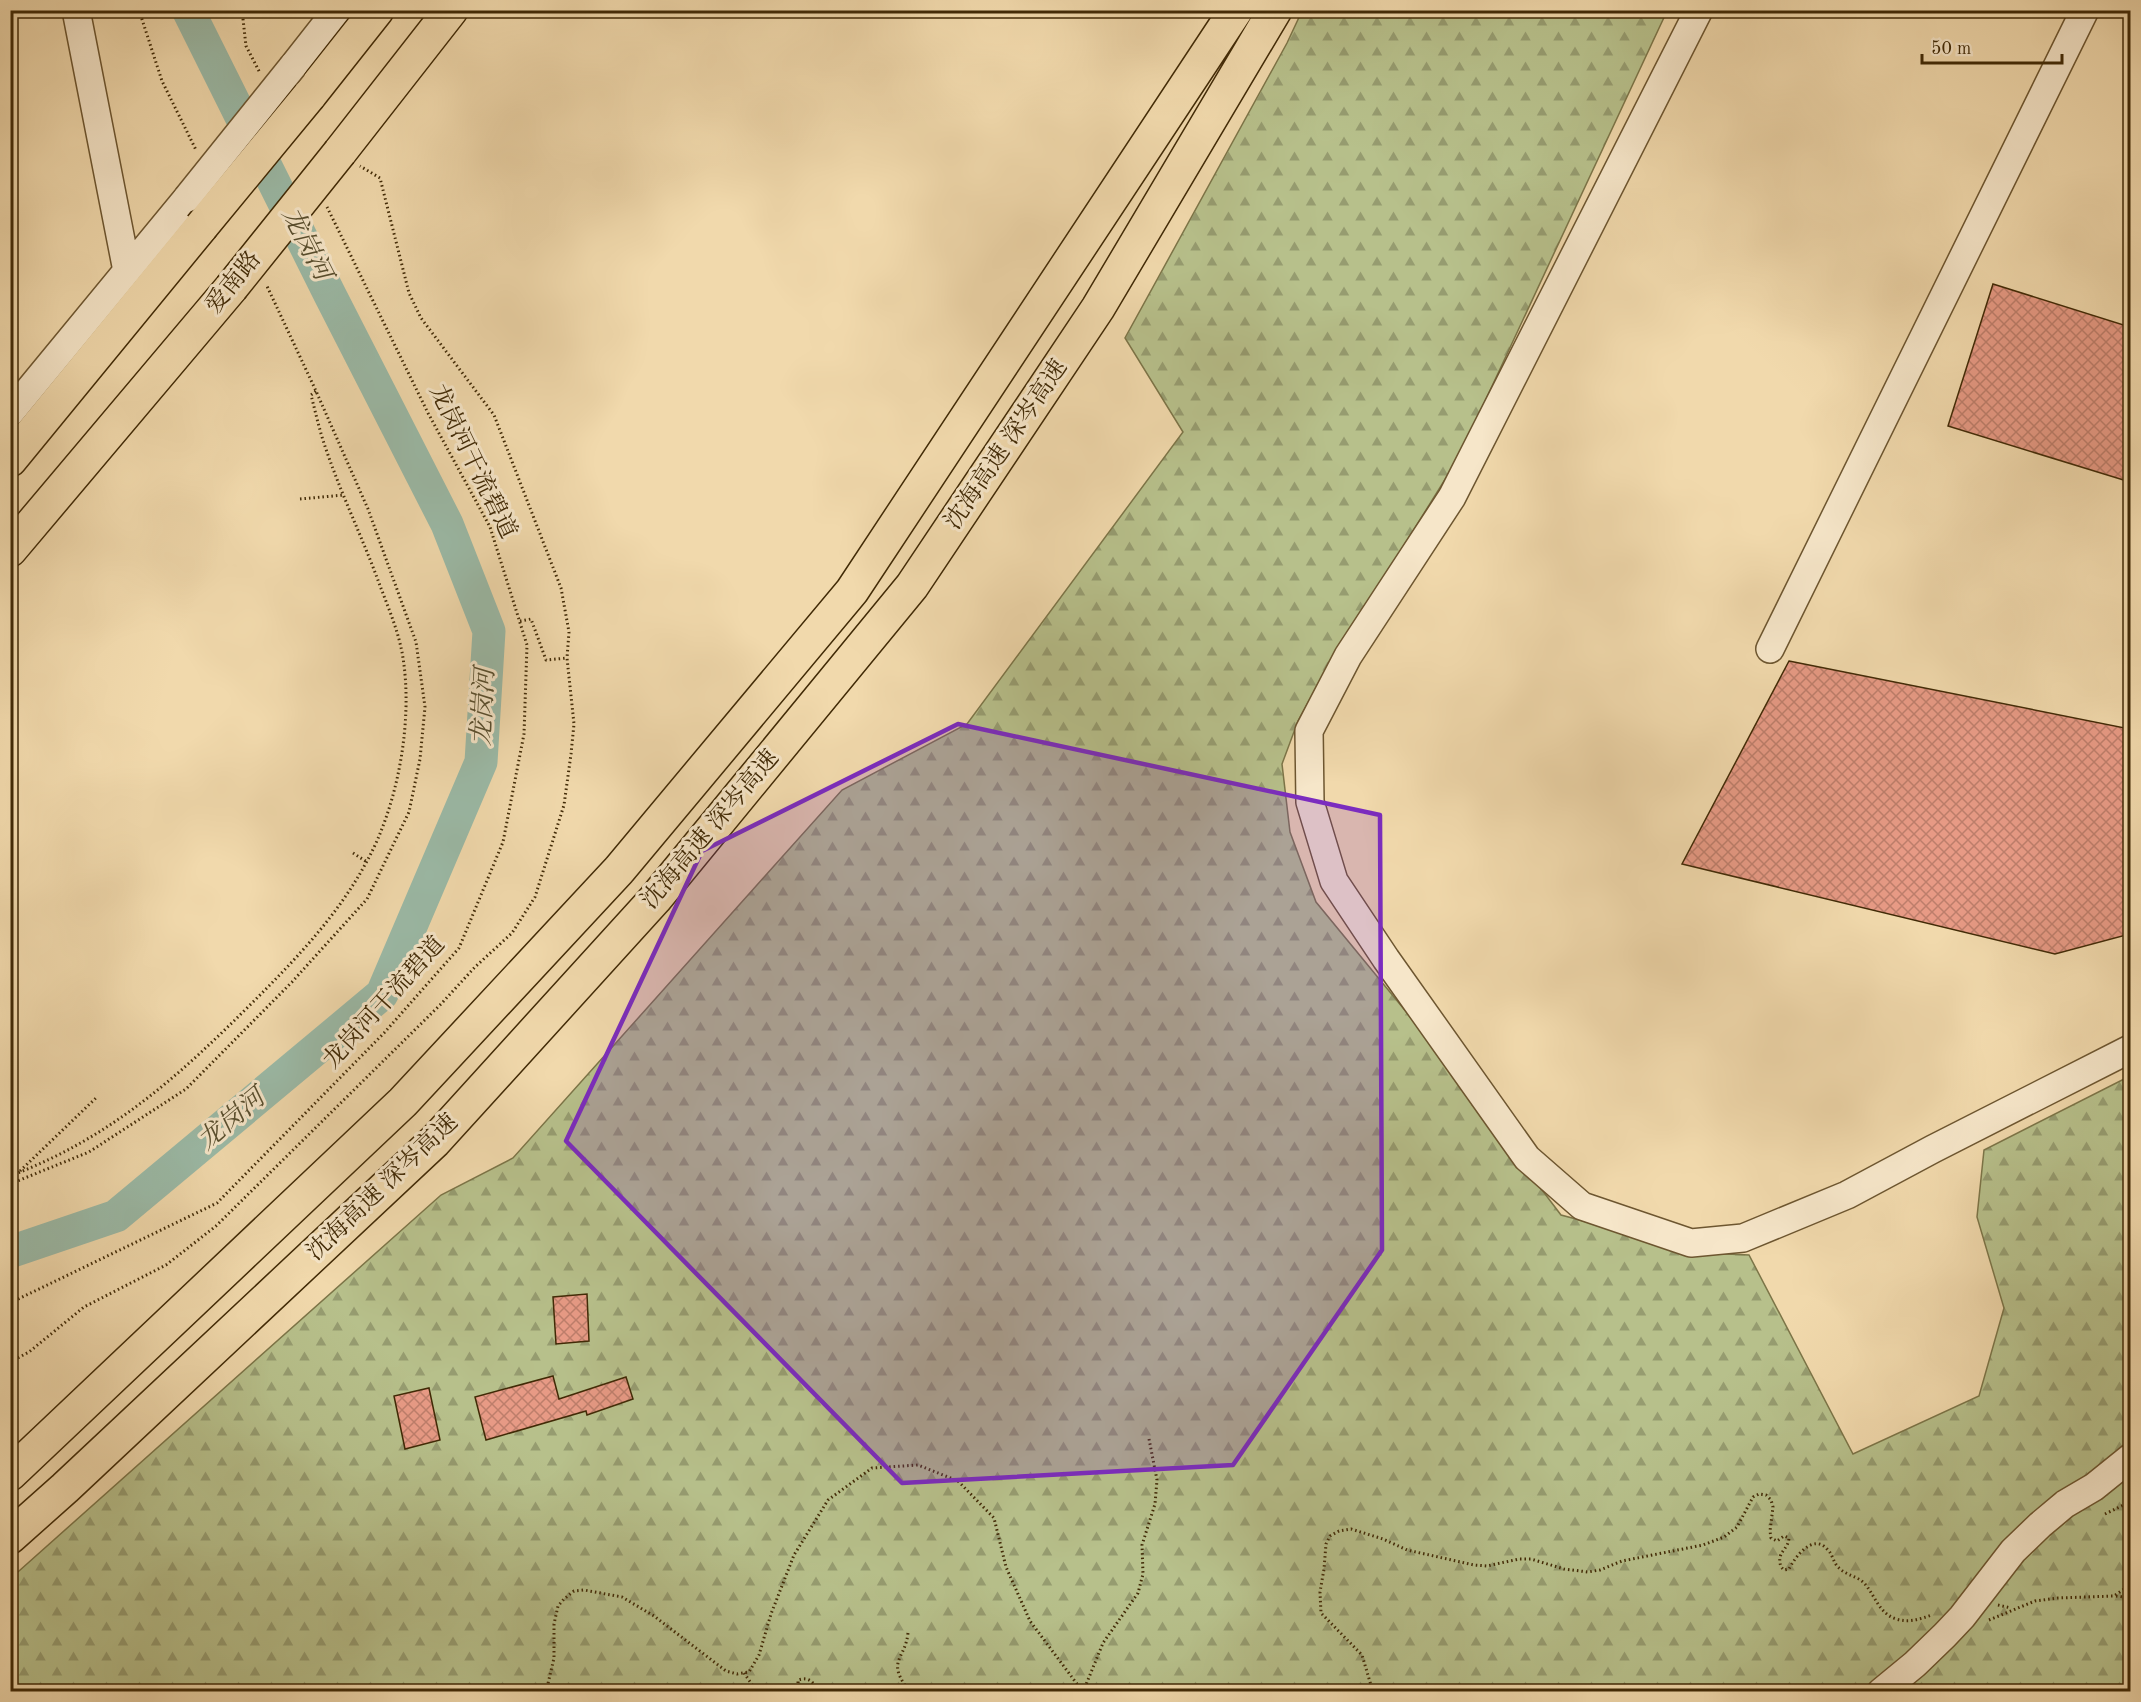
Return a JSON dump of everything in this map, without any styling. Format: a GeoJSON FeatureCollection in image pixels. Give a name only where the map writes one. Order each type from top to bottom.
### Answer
{"type":"FeatureCollection","features":[{"type":"Feature","properties":{"kind":"main road"},"geometry":{"type":"LineString","coordinates":[[10,460],[377,10]]}},
{"type":"Feature","properties":{"kind":"main road","name":"爱南路"},"geometry":{"type":"LineString","coordinates":[[10,550],[231,288],[451,10]]}},
{"type":"Feature","properties":{"kind":"main road","name":"沈海高速 深岑高速"},"geometry":{"type":"LineString","coordinates":[[10,1474],[403,1102],[619,870],[852,591],[1236,10]]}},
{"type":"Feature","properties":{"kind":"main road","name":"沈海高速 深岑高速"},"geometry":{"type":"LineString","coordinates":[[10,1537],[66,1488],[435,1141],[663,890],[912,586],[1098,308],[1275,10]]}},
{"type":"Feature","properties":{"kind":"street"},"geometry":{"type":"LineString","coordinates":[[76,10],[127,271]]}},
{"type":"Feature","properties":{"kind":"street"},"geometry":{"type":"LineString","coordinates":[[10,413],[337,10]]}},
{"type":"Feature","properties":{"kind":"street"},"geometry":{"type":"LineString","coordinates":[[1699,10],[1452,497],[1348,656],[1309,731],[1310,802],[1334,881],[1527,1158],[1582,1206],[1691,1244],[1743,1238],[1847,1195],[2130,1049]]}},
{"type":"Feature","properties":{"kind":"street"},"geometry":{"type":"LineString","coordinates":[[1770,649],[2085,10]]}},
{"type":"Feature","properties":{"kind":"street"},"geometry":{"type":"LineString","coordinates":[[1881,1692],[1915,1664],[1962,1617],[2013,1551],[2040,1525],[2065,1504],[2094,1487],[2130,1458]]}},
{"type":"Feature","properties":{"kind":"path"},"geometry":{"type":"LineString","coordinates":[[139,10],[162,81],[197,153]]}},
{"type":"Feature","properties":{"kind":"path"},"geometry":{"type":"LineString","coordinates":[[243,10],[246,46],[262,77]]}},
{"type":"Feature","properties":{"kind":"path"},"geometry":{"type":"LineString","coordinates":[[10,1362],[29,1352],[84,1307],[166,1265],[216,1226],[441,1004],[475,967],[512,933],[535,897],[564,805],[574,724],[567,658],[569,632],[561,588],[494,415],[421,318],[409,293],[380,178],[340,152]]}},
{"type":"Feature","properties":{"kind":"path","name":"龙岗河干流碧道"},"geometry":{"type":"LineString","coordinates":[[10,1303],[218,1203],[384,1033],[459,948],[503,842],[524,734],[527,645],[490,527],[428,413],[324,201]]}},
{"type":"Feature","properties":{"kind":"path"},"geometry":{"type":"LineString","coordinates":[[10,1184],[89,1152],[186,1089],[292,982],[367,899],[409,812],[420,759],[425,707],[416,642],[368,509],[262,276]]}},
{"type":"Feature","properties":{"kind":"path"},"geometry":{"type":"LineString","coordinates":[[10,1176],[91,1138],[146,1101],[202,1052],[286,969],[343,900],[367,862],[379,837],[396,780],[404,738],[406,687],[403,656],[364,541],[327,452],[311,395],[316,391]]}},
{"type":"Feature","properties":{"kind":"path"},"geometry":{"type":"LineString","coordinates":[[300,499],[344,495]]}},
{"type":"Feature","properties":{"kind":"path"},"geometry":{"type":"LineString","coordinates":[[520,621],[531,619],[546,660],[567,658]]}},
{"type":"Feature","properties":{"kind":"path"},"geometry":{"type":"LineString","coordinates":[[353,853],[367,862]]}},
{"type":"Feature","properties":{"kind":"path"},"geometry":{"type":"LineString","coordinates":[[17,1174],[97,1097]]}},
{"type":"Feature","properties":{"kind":"path"},"geometry":{"type":"LineString","coordinates":[[1083,1692],[1103,1643],[1138,1593],[1143,1574],[1142,1545],[1155,1504],[1157,1480],[1149,1439]]}},
{"type":"Feature","properties":{"kind":"path"},"geometry":{"type":"LineString","coordinates":[[546,1692],[554,1658],[554,1624],[558,1606],[574,1592],[584,1590],[622,1597],[654,1616],[726,1671],[737,1674],[748,1672],[755,1664],[794,1555],[828,1500],[872,1468],[918,1465],[958,1481],[994,1518],[1006,1567],[1030,1621],[1083,1692]]}},
{"type":"Feature","properties":{"kind":"path"},"geometry":{"type":"LineString","coordinates":[[1374,1692],[1362,1655],[1350,1640],[1321,1613],[1320,1592],[1326,1545],[1330,1536],[1339,1531],[1351,1529],[1383,1539],[1407,1550],[1473,1565],[1487,1566],[1519,1559],[1531,1559],[1575,1571],[1588,1572],[1622,1561],[1703,1545],[1724,1537],[1737,1527],[1753,1497],[1759,1494],[1766,1495],[1771,1500],[1773,1507],[1770,1531],[1772,1538],[1777,1541],[1784,1536],[1789,1538],[1779,1558],[1781,1567],[1789,1569],[1806,1547],[1826,1546],[1841,1570],[1863,1582],[1879,1607],[1887,1615],[1897,1619],[1909,1621],[1951,1612],[1974,1622],[1986,1621],[2013,1608],[2035,1601],[2114,1596],[2130,1599]]}},
{"type":"Feature","properties":{"kind":"path"},"geometry":{"type":"LineString","coordinates":[[2105,1514],[2130,1502]]}},
{"type":"Feature","properties":{"kind":"path"},"geometry":{"type":"LineString","coordinates":[[2114,1596],[2130,1585]]}},
{"type":"Feature","properties":{"kind":"path"},"geometry":{"type":"LineString","coordinates":[[908,1633],[908,1642],[898,1658],[898,1666],[902,1682],[910,1692]]}},
{"type":"Feature","properties":{"kind":"path"},"geometry":{"type":"LineString","coordinates":[[744,1673],[757,1692]]}},
{"type":"Feature","properties":{"kind":"path"},"geometry":{"type":"LineString","coordinates":[[798,1692],[798,1680],[804,1678],[811,1680],[819,1692]]}},
{"type":"Feature","properties":{"kind":"highlighted area"},"geometry":{"type":"Polygon","coordinates":[[[958,724],[1380,815],[1382,1250],[1233,1465],[902,1483],[566,1141],[702,851],[958,724]]]}},
{"type":"Feature","properties":{"kind":"green space"},"geometry":{"type":"Polygon","coordinates":[[[1302,11],[1667,11],[1459,457],[1322,677],[1298,721],[1282,764],[1290,832],[1316,902],[1417,1025],[1561,1215],[1705,1253],[1749,1255],[1853,1454],[1979,1396],[2004,1308],[1977,1217],[1984,1150],[2130,1076],[2130,1691],[11,1691],[10,1579],[441,1195],[513,1158],[842,790],[967,724],[1183,432],[1125,338],[1287,43],[1302,11]]]}},
{"type":"Feature","properties":{"kind":"building"},"geometry":{"type":"Polygon","coordinates":[[[1993,284],[2130,327],[2130,482],[1948,426],[1993,284]]]}},
{"type":"Feature","properties":{"kind":"building"},"geometry":{"type":"Polygon","coordinates":[[[1789,661],[2130,729],[2130,934],[2055,954],[1682,864],[1789,661]]]}},
{"type":"Feature","properties":{"kind":"building"},"geometry":{"type":"Polygon","coordinates":[[[587,1294],[589,1341],[556,1344],[553,1297],[587,1294]]]}},
{"type":"Feature","properties":{"kind":"building"},"geometry":{"type":"Polygon","coordinates":[[[553,1376],[559,1399],[626,1377],[633,1399],[587,1415],[586,1411],[486,1440],[475,1397],[553,1376]]]}},
{"type":"Feature","properties":{"kind":"building"},"geometry":{"type":"Polygon","coordinates":[[[429,1388],[440,1440],[405,1449],[394,1396],[429,1388]]]}},
{"type":"Feature","properties":{"kind":"waterway","name":"龙岗河"},"geometry":{"type":"LineString","coordinates":[[10,1252],[116,1216],[382,994],[481,762],[489,631],[447,524],[188,10]]}}]}
